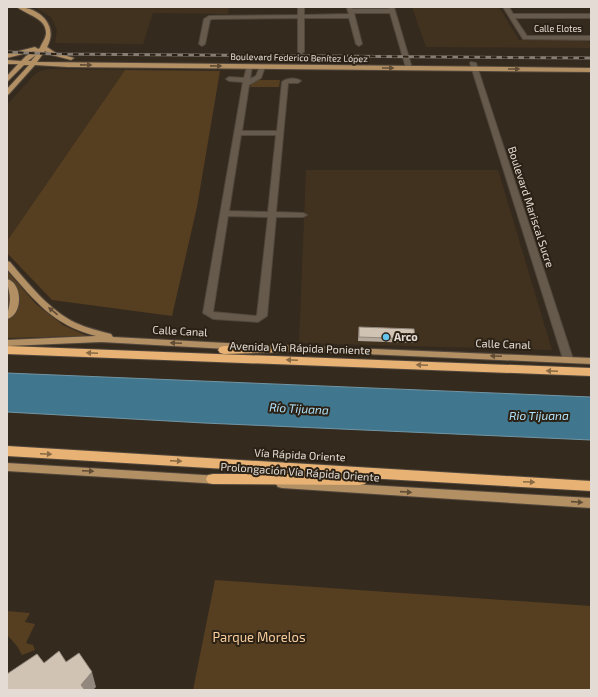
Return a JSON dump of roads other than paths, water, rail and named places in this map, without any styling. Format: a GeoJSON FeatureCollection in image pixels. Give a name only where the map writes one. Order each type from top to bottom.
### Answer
{"type":"FeatureCollection","features":[{"type":"Feature","properties":{"kind":"highway"},"geometry":{"type":"LineString","coordinates":[[118,354],[285,349]]}},
{"type":"Feature","properties":{"kind":"highway","name":"Avenida Vía Rápida Poniente"},"geometry":{"type":"LineString","coordinates":[[7,350],[591,372]]}},
{"type":"Feature","properties":{"kind":"highway","name":"Vía Rápida Oriente"},"geometry":{"type":"LineString","coordinates":[[7,451],[591,486]]}},
{"type":"Feature","properties":{"kind":"highway"},"geometry":{"type":"LineString","coordinates":[[213,479],[309,479],[441,484],[505,481]]}},
{"type":"Feature","properties":{"kind":"main road"},"geometry":{"type":"LineString","coordinates":[[7,93],[33,64],[48,36],[48,27],[41,19],[20,7]]}},
{"type":"Feature","properties":{"kind":"main road"},"geometry":{"type":"LineString","coordinates":[[8,75],[28,57],[43,47]]}},
{"type":"Feature","properties":{"kind":"main road"},"geometry":{"type":"LineString","coordinates":[[7,56],[43,47],[54,54],[71,58]]}},
{"type":"Feature","properties":{"kind":"main road","name":"Boulevard Federico Benítez López"},"geometry":{"type":"LineString","coordinates":[[7,56],[591,70]]}},
{"type":"Feature","properties":{"kind":"main road","name":"Boulevard Federico Benítez López"},"geometry":{"type":"LineString","coordinates":[[7,62],[68,65],[249,67],[408,65]]}},
{"type":"Feature","properties":{"kind":"main road","name":"Boulevard Federico Benítez López"},"geometry":{"type":"LineString","coordinates":[[474,66],[591,63]]}},
{"type":"Feature","properties":{"kind":"main road"},"geometry":{"type":"LineString","coordinates":[[22,77],[38,69],[68,65]]}},
{"type":"Feature","properties":{"kind":"main road"},"geometry":{"type":"LineString","coordinates":[[7,264],[42,302],[67,322],[90,331],[128,341]]}},
{"type":"Feature","properties":{"kind":"main road"},"geometry":{"type":"LineString","coordinates":[[7,282],[12,287],[15,299],[13,308],[7,316]]}},
{"type":"Feature","properties":{"kind":"main road","name":"Calle Canal"},"geometry":{"type":"LineString","coordinates":[[7,343],[101,339],[285,349],[591,360]]}},
{"type":"Feature","properties":{"kind":"main road","name":"Prolongación Vía Rápida Oriente"},"geometry":{"type":"LineString","coordinates":[[7,466],[591,503]]}},
{"type":"Feature","properties":{"kind":"street"},"geometry":{"type":"LineString","coordinates":[[301,7],[301,52]]}},
{"type":"Feature","properties":{"kind":"street"},"geometry":{"type":"LineString","coordinates":[[506,7],[512,16],[591,16]]}},
{"type":"Feature","properties":{"kind":"street"},"geometry":{"type":"LineString","coordinates":[[202,44],[207,19],[211,17],[302,18],[392,9],[408,65]]}},
{"type":"Feature","properties":{"kind":"street"},"geometry":{"type":"LineString","coordinates":[[350,12],[359,44]]}},
{"type":"Feature","properties":{"kind":"street","name":"Calle Elotes"},"geometry":{"type":"LineString","coordinates":[[512,16],[525,38],[591,38]]}},
{"type":"Feature","properties":{"kind":"street","name":"Boulevard Mariscal Sucre"},"geometry":{"type":"LineString","coordinates":[[474,66],[568,359]]}},
{"type":"Feature","properties":{"kind":"street"},"geometry":{"type":"LineString","coordinates":[[249,67],[237,133],[226,213],[208,313],[213,316],[258,319],[262,316],[285,82],[298,81]]}},
{"type":"Feature","properties":{"kind":"street"},"geometry":{"type":"LineString","coordinates":[[229,80],[246,82],[259,77],[262,67]]}},
{"type":"Feature","properties":{"kind":"street"},"geometry":{"type":"LineString","coordinates":[[237,133],[280,133]]}},
{"type":"Feature","properties":{"kind":"street"},"geometry":{"type":"LineString","coordinates":[[226,213],[303,215]]}},
{"type":"Feature","properties":{"kind":"water","name":"Rio Tijuana"},"geometry":{"type":"Polygon","coordinates":[[[7,373],[591,397],[591,440],[204,423],[7,412],[7,373]]]}},
{"type":"Feature","properties":{"kind":"railway"},"geometry":{"type":"LineString","coordinates":[[7,52],[54,54],[591,58]]}},
{"type":"Feature","properties":{"kind":"place","name":"Arco"},"geometry":{"type":"Point","coordinates":[386,337]}},
{"type":"Feature","properties":{"kind":"water label","name":"Río Tijuana"},"geometry":{"type":"Point","coordinates":[299,409]}},
{"type":"Feature","properties":{"kind":"park label","name":"Parque Morelos"},"geometry":{"type":"Point","coordinates":[259,637]}}]}
